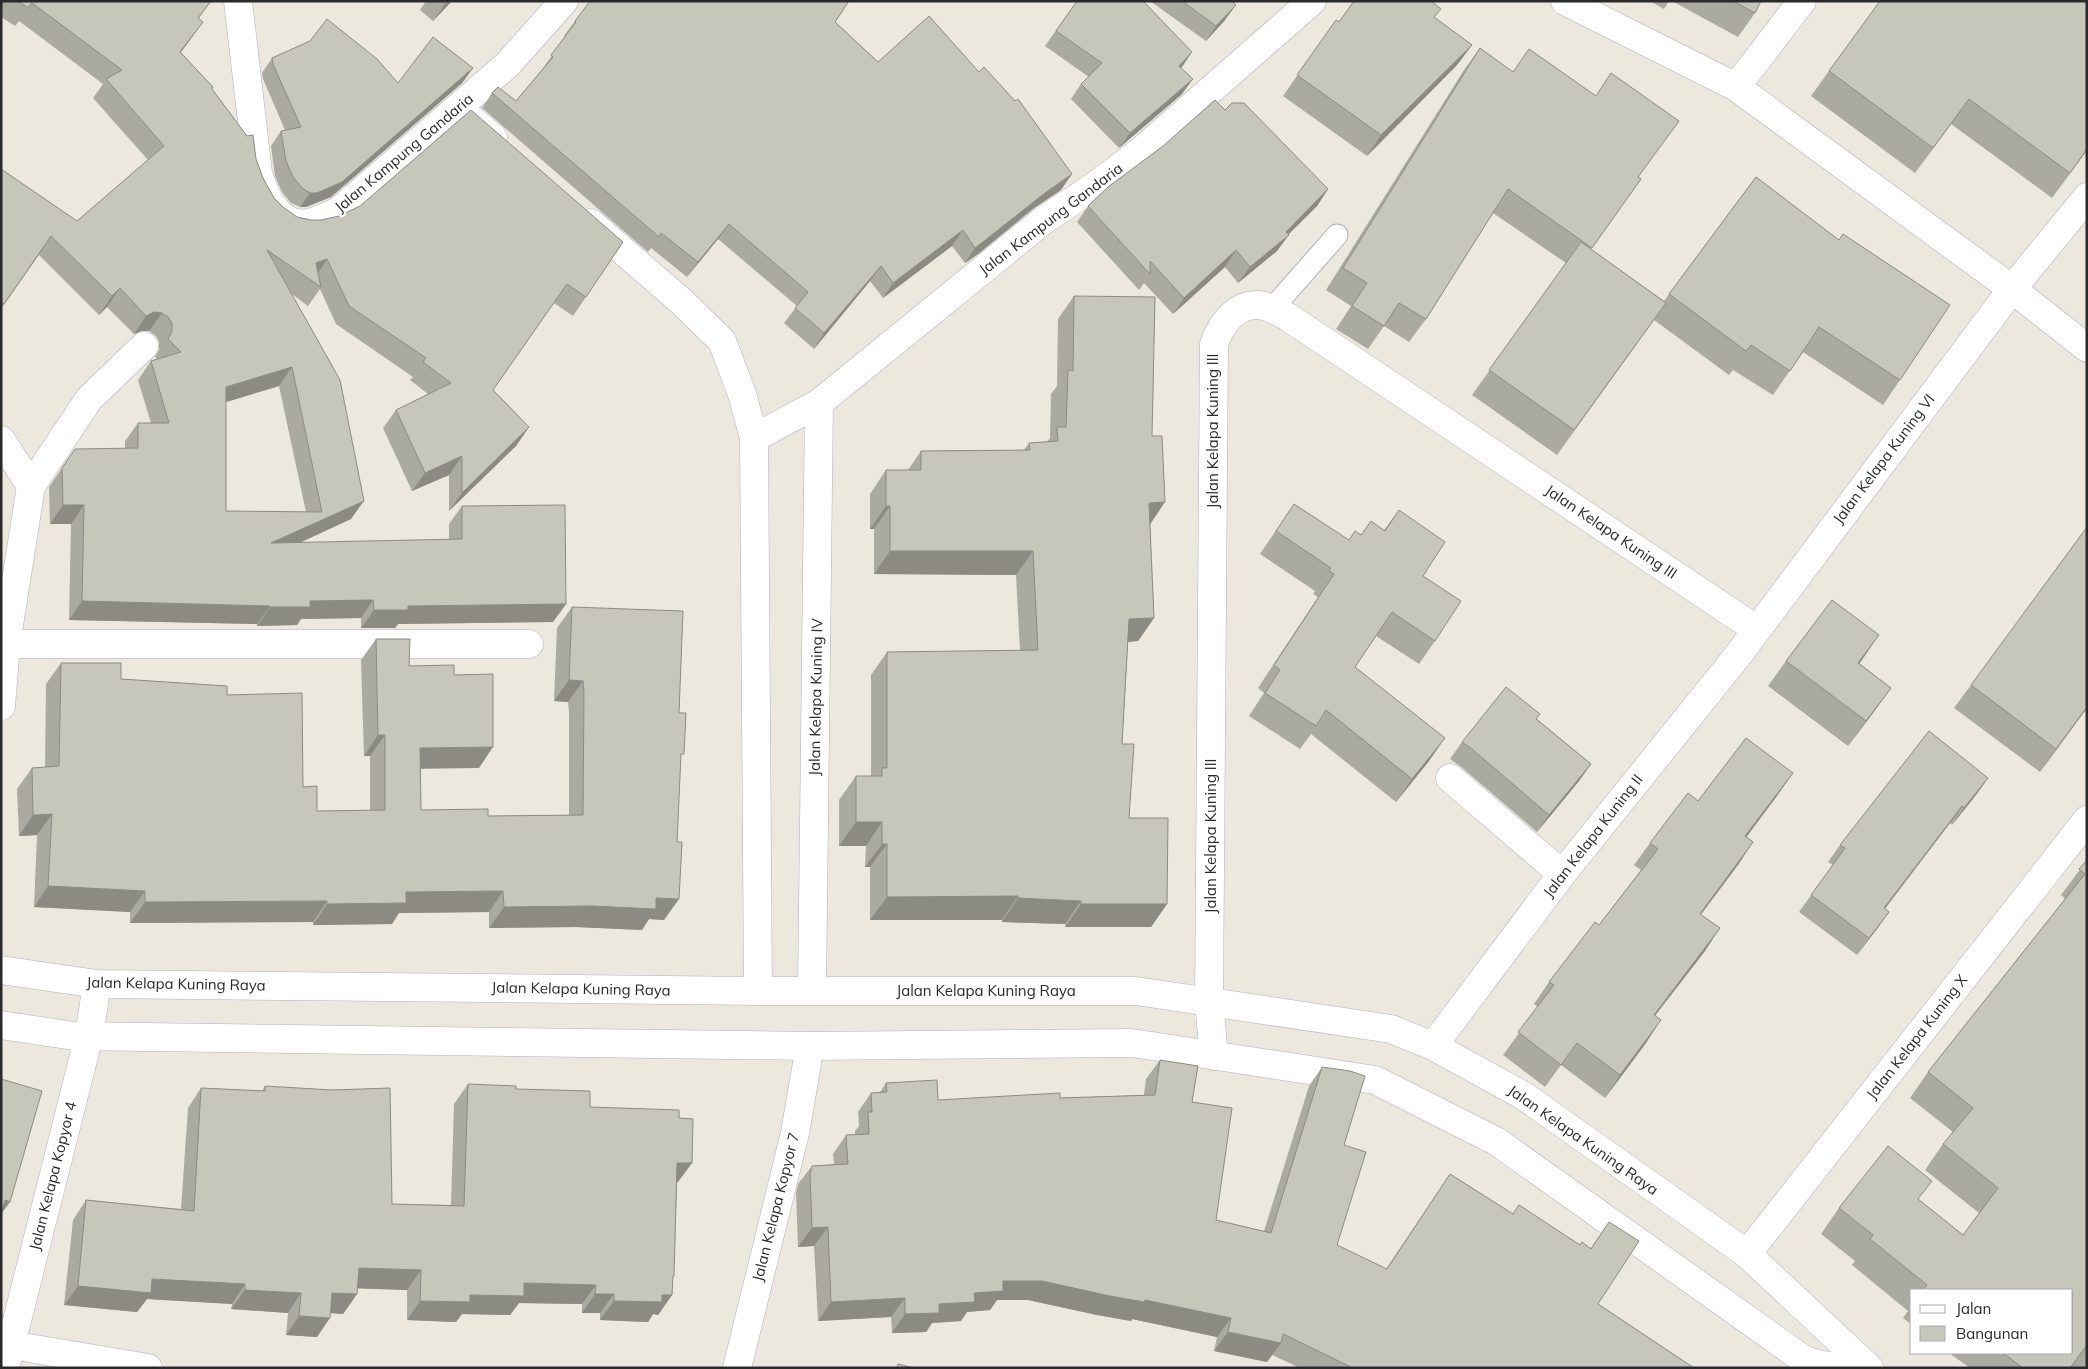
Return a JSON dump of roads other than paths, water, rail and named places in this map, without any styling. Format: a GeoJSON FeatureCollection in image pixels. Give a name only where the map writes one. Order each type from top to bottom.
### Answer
{"type":"FeatureCollection","features":[{"type":"Feature","properties":{"kind":"street","name":"Jalan Kampung Gandaria"},"geometry":{"type":"LineString","coordinates":[[238,1],[258,173],[264,192],[275,210],[289,220],[306,224],[340,210],[508,64],[564,1]]}},
{"type":"Feature","properties":{"kind":"street","name":"Jalan Kampung Gandaria"},"geometry":{"type":"LineString","coordinates":[[754,438],[819,403],[1044,220],[1095,186],[1141,151],[1312,1]]}},
{"type":"Feature","properties":{"kind":"street"},"geometry":{"type":"LineString","coordinates":[[1564,1],[1736,87],[2012,289],[2087,348]]}},
{"type":"Feature","properties":{"kind":"street"},"geometry":{"type":"LineString","coordinates":[[1736,87],[1802,1]]}},
{"type":"Feature","properties":{"kind":"street"},"geometry":{"type":"LineString","coordinates":[[458,108],[510,153]]}},
{"type":"Feature","properties":{"kind":"street","name":"Jalan Kelapa Kuning VI"},"geometry":{"type":"LineString","coordinates":[[1756,630],[2012,289],[2087,197]]}},
{"type":"Feature","properties":{"kind":"street"},"geometry":{"type":"LineString","coordinates":[[570,205],[682,302],[722,341],[742,394],[754,438],[758,991]]}},
{"type":"Feature","properties":{"kind":"street","name":"Jalan Kelapa Kuning III"},"geometry":{"type":"LineString","coordinates":[[1214,1056],[1209,1002],[1214,344],[1220,329],[1231,316],[1245,308],[1258,305],[1272,308],[1288,317],[1756,630]]}},
{"type":"Feature","properties":{"kind":"street"},"geometry":{"type":"LineString","coordinates":[[1,706],[4,643],[31,486],[89,399],[144,346]]}},
{"type":"Feature","properties":{"kind":"street","name":"Jalan Kelapa Kuning IV"},"geometry":{"type":"LineString","coordinates":[[812,991],[819,403]]}},
{"type":"Feature","properties":{"kind":"street"},"geometry":{"type":"LineString","coordinates":[[1,440],[31,486]]}},
{"type":"Feature","properties":{"kind":"street","name":"Jalan Kelapa Kuning II"},"geometry":{"type":"LineString","coordinates":[[1433,1046],[1562,874],[1739,654],[1756,630]]}},
{"type":"Feature","properties":{"kind":"street"},"geometry":{"type":"LineString","coordinates":[[4,643],[529,644]]}},
{"type":"Feature","properties":{"kind":"street"},"geometry":{"type":"LineString","coordinates":[[1450,778],[1562,874]]}},
{"type":"Feature","properties":{"kind":"street","name":"Jalan Kelapa Kuning X"},"geometry":{"type":"LineString","coordinates":[[1747,1254],[2087,820]]}},
{"type":"Feature","properties":{"kind":"street","name":"Jalan Kelapa Kuning Raya"},"geometry":{"type":"LineString","coordinates":[[1,970],[97,984],[758,991],[1136,992],[1391,1029],[1433,1046],[1524,1096],[1747,1254],[1865,1364]]}},
{"type":"Feature","properties":{"kind":"street","name":"Jalan Kelapa Kopyor 4"},"geometry":{"type":"LineString","coordinates":[[8,1356],[88,1036],[97,984]]}},
{"type":"Feature","properties":{"kind":"street","name":"Jalan Kelapa Kuning Raya"},"geometry":{"type":"LineString","coordinates":[[1,1025],[74,1036],[810,1046],[1132,1043],[1376,1080],[1496,1141],[1803,1359],[1817,1366],[1834,1367],[1865,1364]]}},
{"type":"Feature","properties":{"kind":"street","name":"Jalan Kelapa Kopyor 7"},"geometry":{"type":"LineString","coordinates":[[737,1368],[795,1133],[810,1046]]}},
{"type":"Feature","properties":{"kind":"street"},"geometry":{"type":"LineString","coordinates":[[8,1356],[148,1368]]}},
{"type":"Feature","properties":{"kind":"lane"},"geometry":{"type":"LineString","coordinates":[[1272,308],[1338,235]]}}]}
